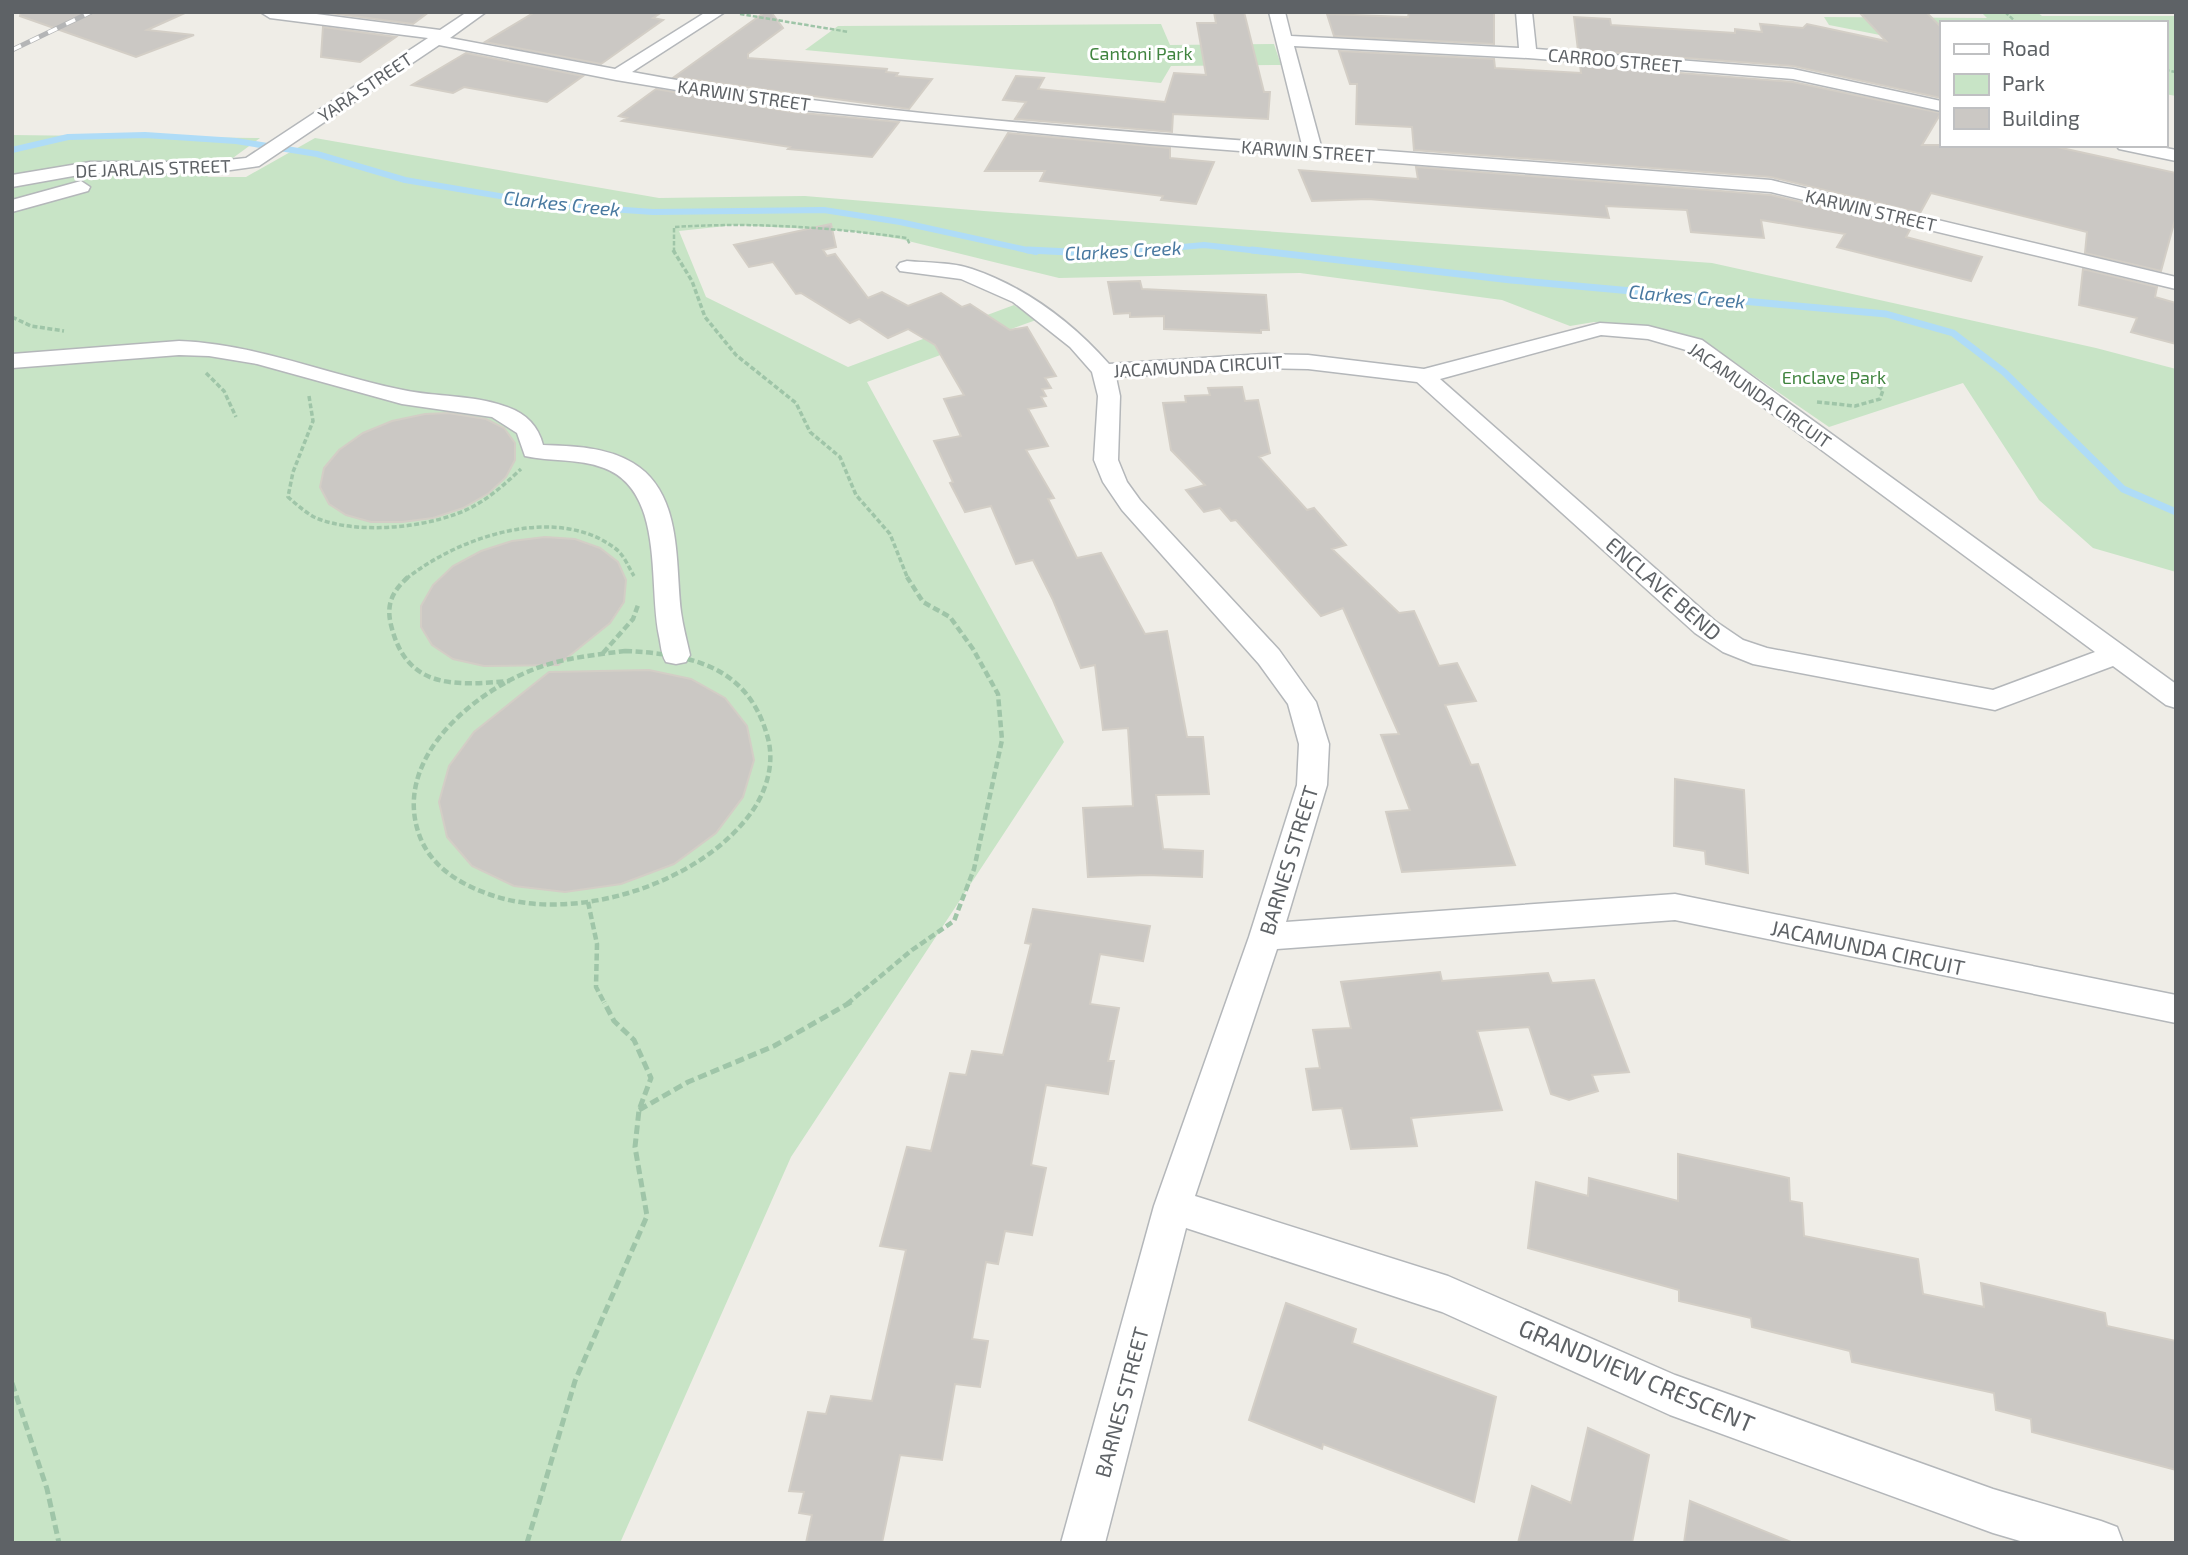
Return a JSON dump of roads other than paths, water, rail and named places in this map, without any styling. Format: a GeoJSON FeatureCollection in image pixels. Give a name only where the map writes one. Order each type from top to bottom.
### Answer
{"type":"FeatureCollection","features":[{"type":"Feature","properties":{"kind":"street","name":"YARA STREET"},"geometry":{"type":"LineString","coordinates":[[255,160],[478,12]]}},
{"type":"Feature","properties":{"kind":"street"},"geometry":{"type":"LineString","coordinates":[[616,75],[717,12]]}},
{"type":"Feature","properties":{"kind":"street"},"geometry":{"type":"LineString","coordinates":[[1277,12],[1313,151]]}},
{"type":"Feature","properties":{"kind":"street"},"geometry":{"type":"LineString","coordinates":[[1524,12],[1528,53]]}},
{"type":"Feature","properties":{"kind":"street","name":"KARWIN STREET"},"geometry":{"type":"LineString","coordinates":[[270,13],[440,38],[616,75],[792,104],[1150,139],[1771,186],[2176,283]]}},
{"type":"Feature","properties":{"kind":"street","name":"CARROO STREET"},"geometry":{"type":"LineString","coordinates":[[1285,41],[1528,53],[1793,74],[1940,106]]}},
{"type":"Feature","properties":{"kind":"street"},"geometry":{"type":"LineString","coordinates":[[2134,147],[2176,156]]}},
{"type":"Feature","properties":{"kind":"street","name":"DE JARLAIS STREET"},"geometry":{"type":"LineString","coordinates":[[12,181],[54,172],[100,167],[225,167],[255,160]]}},
{"type":"Feature","properties":{"kind":"street"},"geometry":{"type":"LineString","coordinates":[[12,205],[60,190],[103,183],[182,183],[205,177],[225,167]]}},
{"type":"Feature","properties":{"kind":"street"},"geometry":{"type":"LineString","coordinates":[[913,268],[965,273],[1020,298],[1078,342],[1103,371]]}},
{"type":"Feature","properties":{"kind":"street","name":"JACAMUNDA CIRCUIT"},"geometry":{"type":"LineString","coordinates":[[1103,371],[1264,361],[1308,362],[1424,376],[1600,329],[1623,328],[1659,334],[1694,345],[2176,698]]}},
{"type":"Feature","properties":{"kind":"street"},"geometry":{"type":"LineString","coordinates":[[12,362],[179,348],[209,349],[297,368],[402,397],[498,411],[528,430],[533,451],[596,458],[625,468],[635,475],[654,504],[664,547],[668,615],[676,655]]}},
{"type":"Feature","properties":{"kind":"street","name":"BARNES STREET"},"geometry":{"type":"LineString","coordinates":[[1083,1543],[1173,1206],[1265,937],[1312,785],[1314,744],[1302,702],[1269,657],[1131,505],[1115,481],[1106,460],[1105,426],[1109,396],[1103,371]]}},
{"type":"Feature","properties":{"kind":"street","name":"ENCLAVE BEND"},"geometry":{"type":"LineString","coordinates":[[1424,376],[1704,627],[1733,646],[1763,657],[1994,700],[2117,654]]}},
{"type":"Feature","properties":{"kind":"street","name":"JACAMUNDA CIRCUIT"},"geometry":{"type":"LineString","coordinates":[[1265,937],[1675,907],[2176,1009]]}},
{"type":"Feature","properties":{"kind":"street","name":"GRANDVIEW CRESCENT"},"geometry":{"type":"LineString","coordinates":[[1173,1206],[1448,1294],[1670,1394],[1993,1511],[2101,1543]]}},
{"type":"Feature","properties":{"kind":"waterway","name":"Clarkes Creek"},"geometry":{"type":"LineString","coordinates":[[12,150],[68,137],[145,135],[236,141],[317,154],[405,180],[553,205],[653,212],[824,210],[900,222],[1036,252]]}},
{"type":"Feature","properties":{"kind":"waterway","name":"Clarkes Creek"},"geometry":{"type":"LineString","coordinates":[[1131,252],[1204,245],[1268,252]]}},
{"type":"Feature","properties":{"kind":"waterway","name":"Clarkes Creek"},"geometry":{"type":"LineString","coordinates":[[1028,250],[1110,254],[1131,252]]}},
{"type":"Feature","properties":{"kind":"waterway","name":"Clarkes Creek"},"geometry":{"type":"LineString","coordinates":[[1131,252],[1147,250]]}},
{"type":"Feature","properties":{"kind":"waterway","name":"Clarkes Creek"},"geometry":{"type":"LineString","coordinates":[[1252,250],[1511,280],[1886,314],[1953,333],[2004,372],[2123,489],[2176,512]]}},
{"type":"Feature","properties":{"kind":"railway"},"geometry":{"type":"LineString","coordinates":[[12,50],[91,12]]}},
{"type":"Feature","properties":{"kind":"park label","name":"Cantoni Park"},"geometry":{"type":"Point","coordinates":[1141,53]}},
{"type":"Feature","properties":{"kind":"park label","name":"Enclave Park"},"geometry":{"type":"Point","coordinates":[1834,377]}}]}
